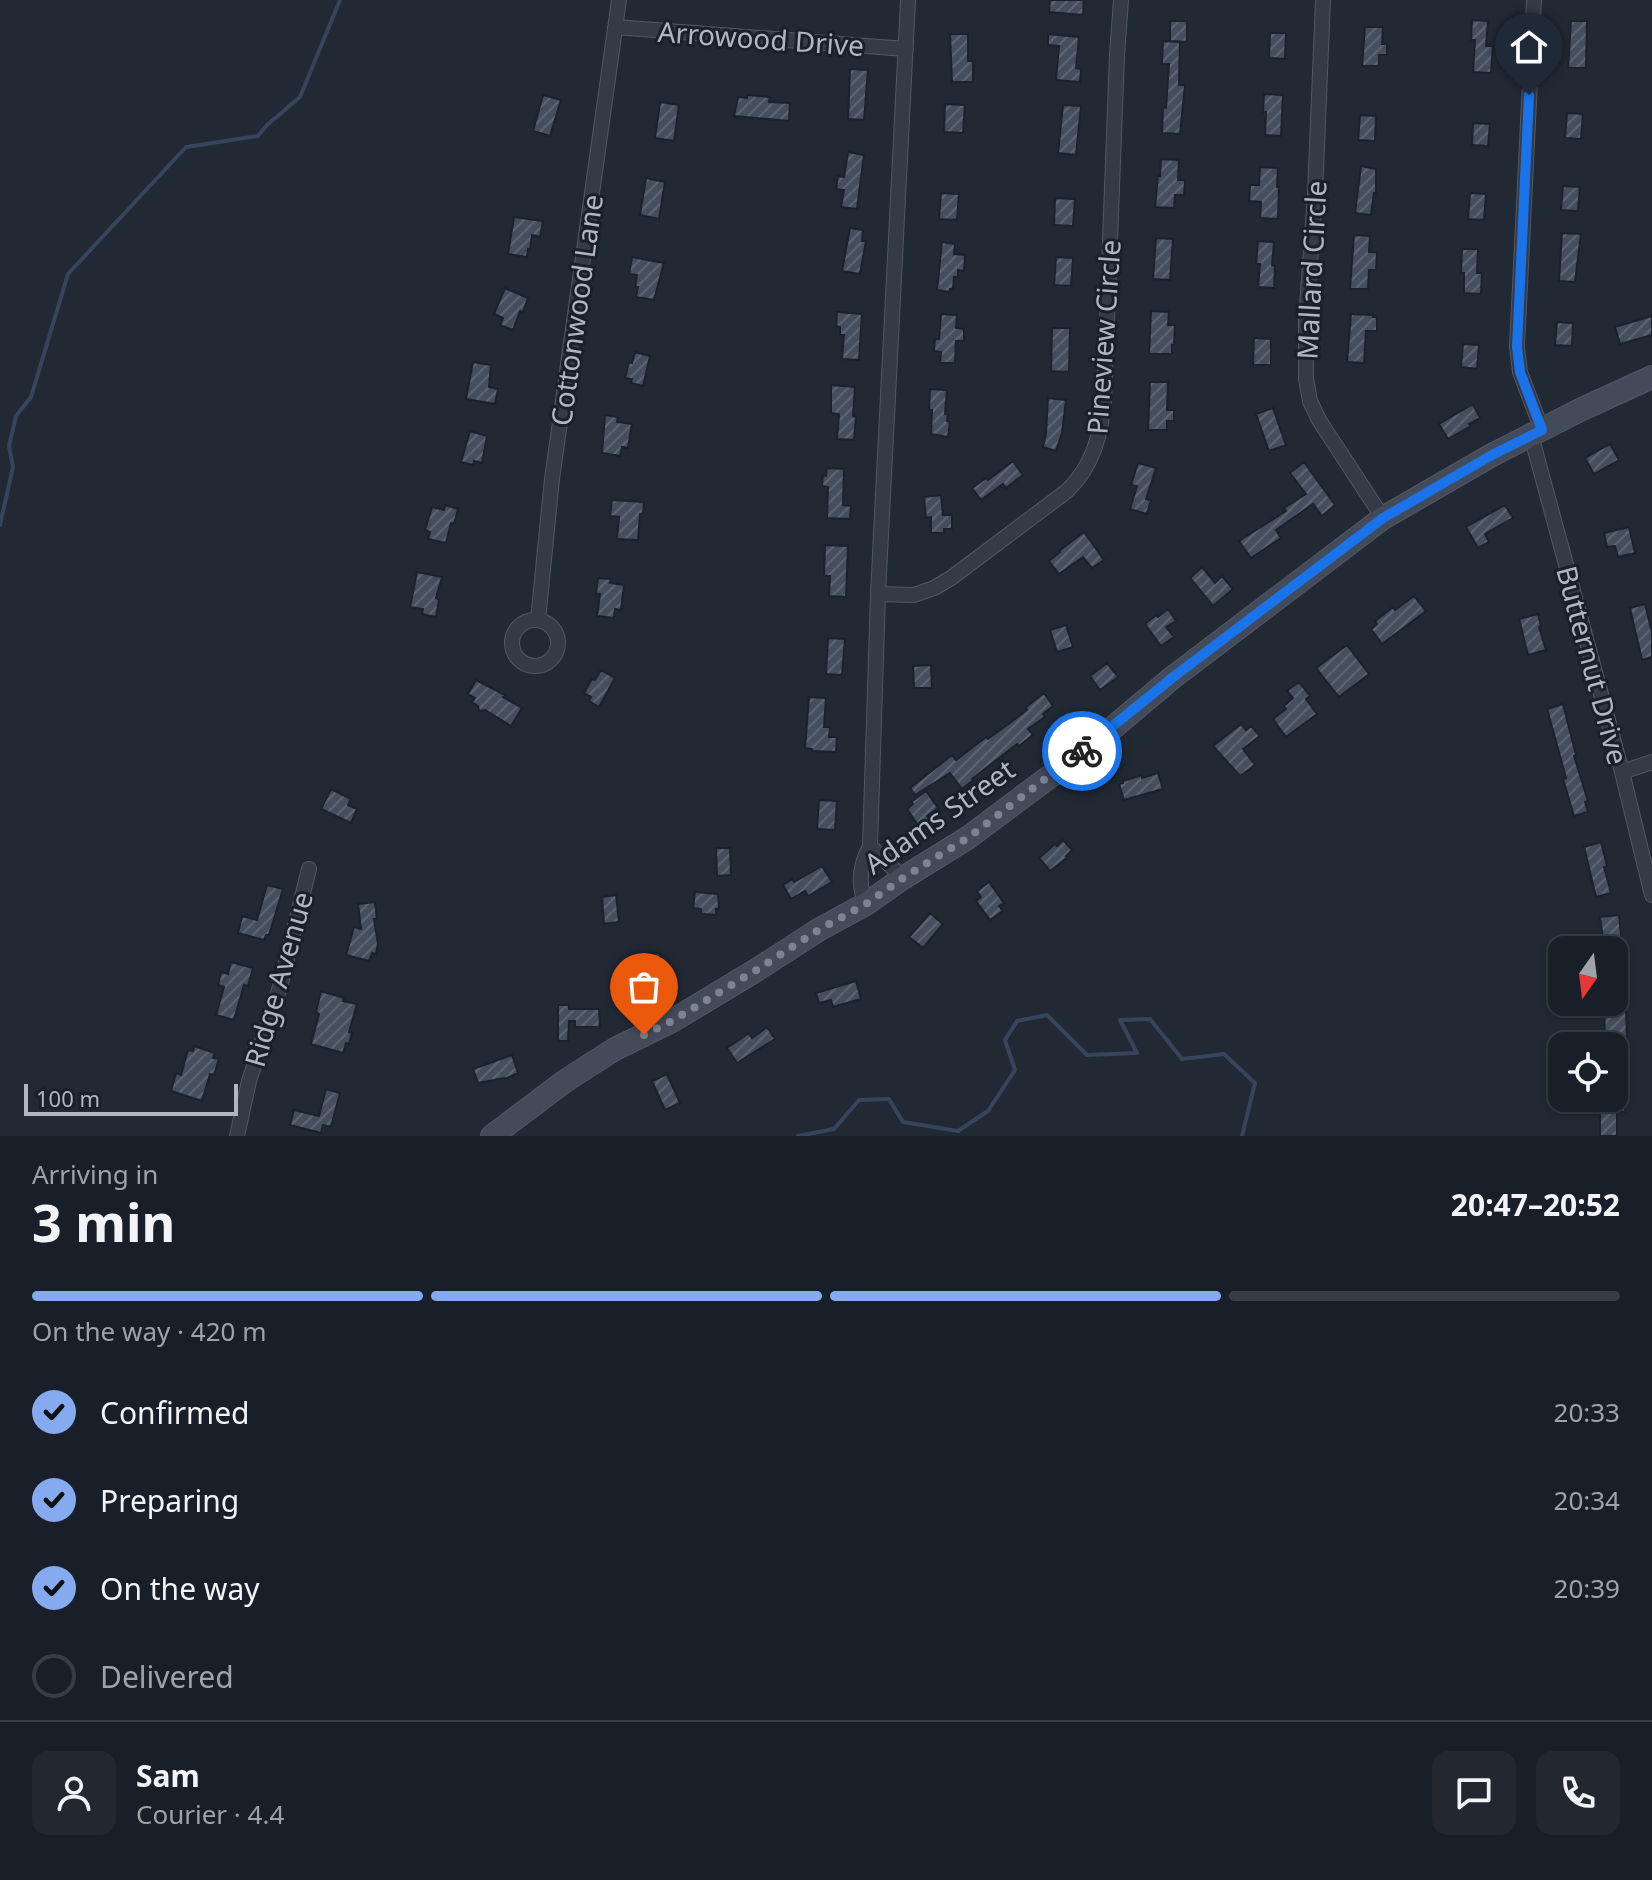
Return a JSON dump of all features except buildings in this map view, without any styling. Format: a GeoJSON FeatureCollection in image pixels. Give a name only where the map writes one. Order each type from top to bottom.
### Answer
{"type":"FeatureCollection","features":[{"type":"Feature","properties":{"kind":"street","name":"Cottonwood Lane"},"geometry":{"type":"LineString","coordinates":[[538,620],[552,479],[619,0]]}},
{"type":"Feature","properties":{"kind":"street"},"geometry":{"type":"LineString","coordinates":[[866,904],[860,883],[862,862],[870,846],[878,594],[908,0]]}},
{"type":"Feature","properties":{"kind":"street","name":"Pineview Circle"},"geometry":{"type":"LineString","coordinates":[[878,594],[924,593],[951,578],[1067,491],[1094,452],[1104,400],[1121,0]]}},
{"type":"Feature","properties":{"kind":"street","name":"Mallard Circle"},"geometry":{"type":"LineString","coordinates":[[1323,0],[1306,320],[1307,388],[1319,420],[1383,518]]}},
{"type":"Feature","properties":{"kind":"street","name":"Butternut Drive"},"geometry":{"type":"LineString","coordinates":[[1534,0],[1517,347],[1520,372],[1652,895]]}},
{"type":"Feature","properties":{"kind":"street","name":"Arrowood Drive"},"geometry":{"type":"LineString","coordinates":[[615,27],[906,49]]}},
{"type":"Feature","properties":{"kind":"street","name":"Adams Street"},"geometry":{"type":"LineString","coordinates":[[492,1136],[565,1081],[603,1057],[672,1021],[866,904],[969,837],[1383,518],[1492,455],[1652,377]]}},
{"type":"Feature","properties":{"kind":"street"},"geometry":{"type":"LineString","coordinates":[[1622,772],[1652,762]]}},
{"type":"Feature","properties":{"kind":"street"},"geometry":{"type":"LineString","coordinates":[[870,846],[903,878]]}},
{"type":"Feature","properties":{"kind":"street","name":"Ridge Avenue"},"geometry":{"type":"LineString","coordinates":[[237,1136],[249,1081],[280,987],[309,869]]}},
{"type":"Feature","properties":{"kind":"waterway"},"geometry":{"type":"LineString","coordinates":[[0,525],[13,467],[9,446],[16,416],[31,397],[68,274],[186,147],[258,136],[300,97],[340,0]]}},
{"type":"Feature","properties":{"kind":"waterway"},"geometry":{"type":"LineString","coordinates":[[798,1136],[834,1129],[859,1100],[889,1099],[903,1122],[958,1131],[988,1111],[1015,1070],[1005,1040],[1017,1021],[1047,1015],[1087,1055],[1137,1053],[1120,1020],[1150,1019],[1182,1059],[1224,1054],[1255,1083],[1242,1136]]}},
{"type":"Feature","properties":{"kind":"way so far"},"geometry":{"type":"LineString","coordinates":[[644,1035],[866,904],[969,837],[1082,751]]}},
{"type":"Feature","properties":{"kind":"route"},"geometry":{"type":"LineString","coordinates":[[1082,751],[1172,678],[1383,518],[1542,430],[1517,361],[1529,95]]}}]}
